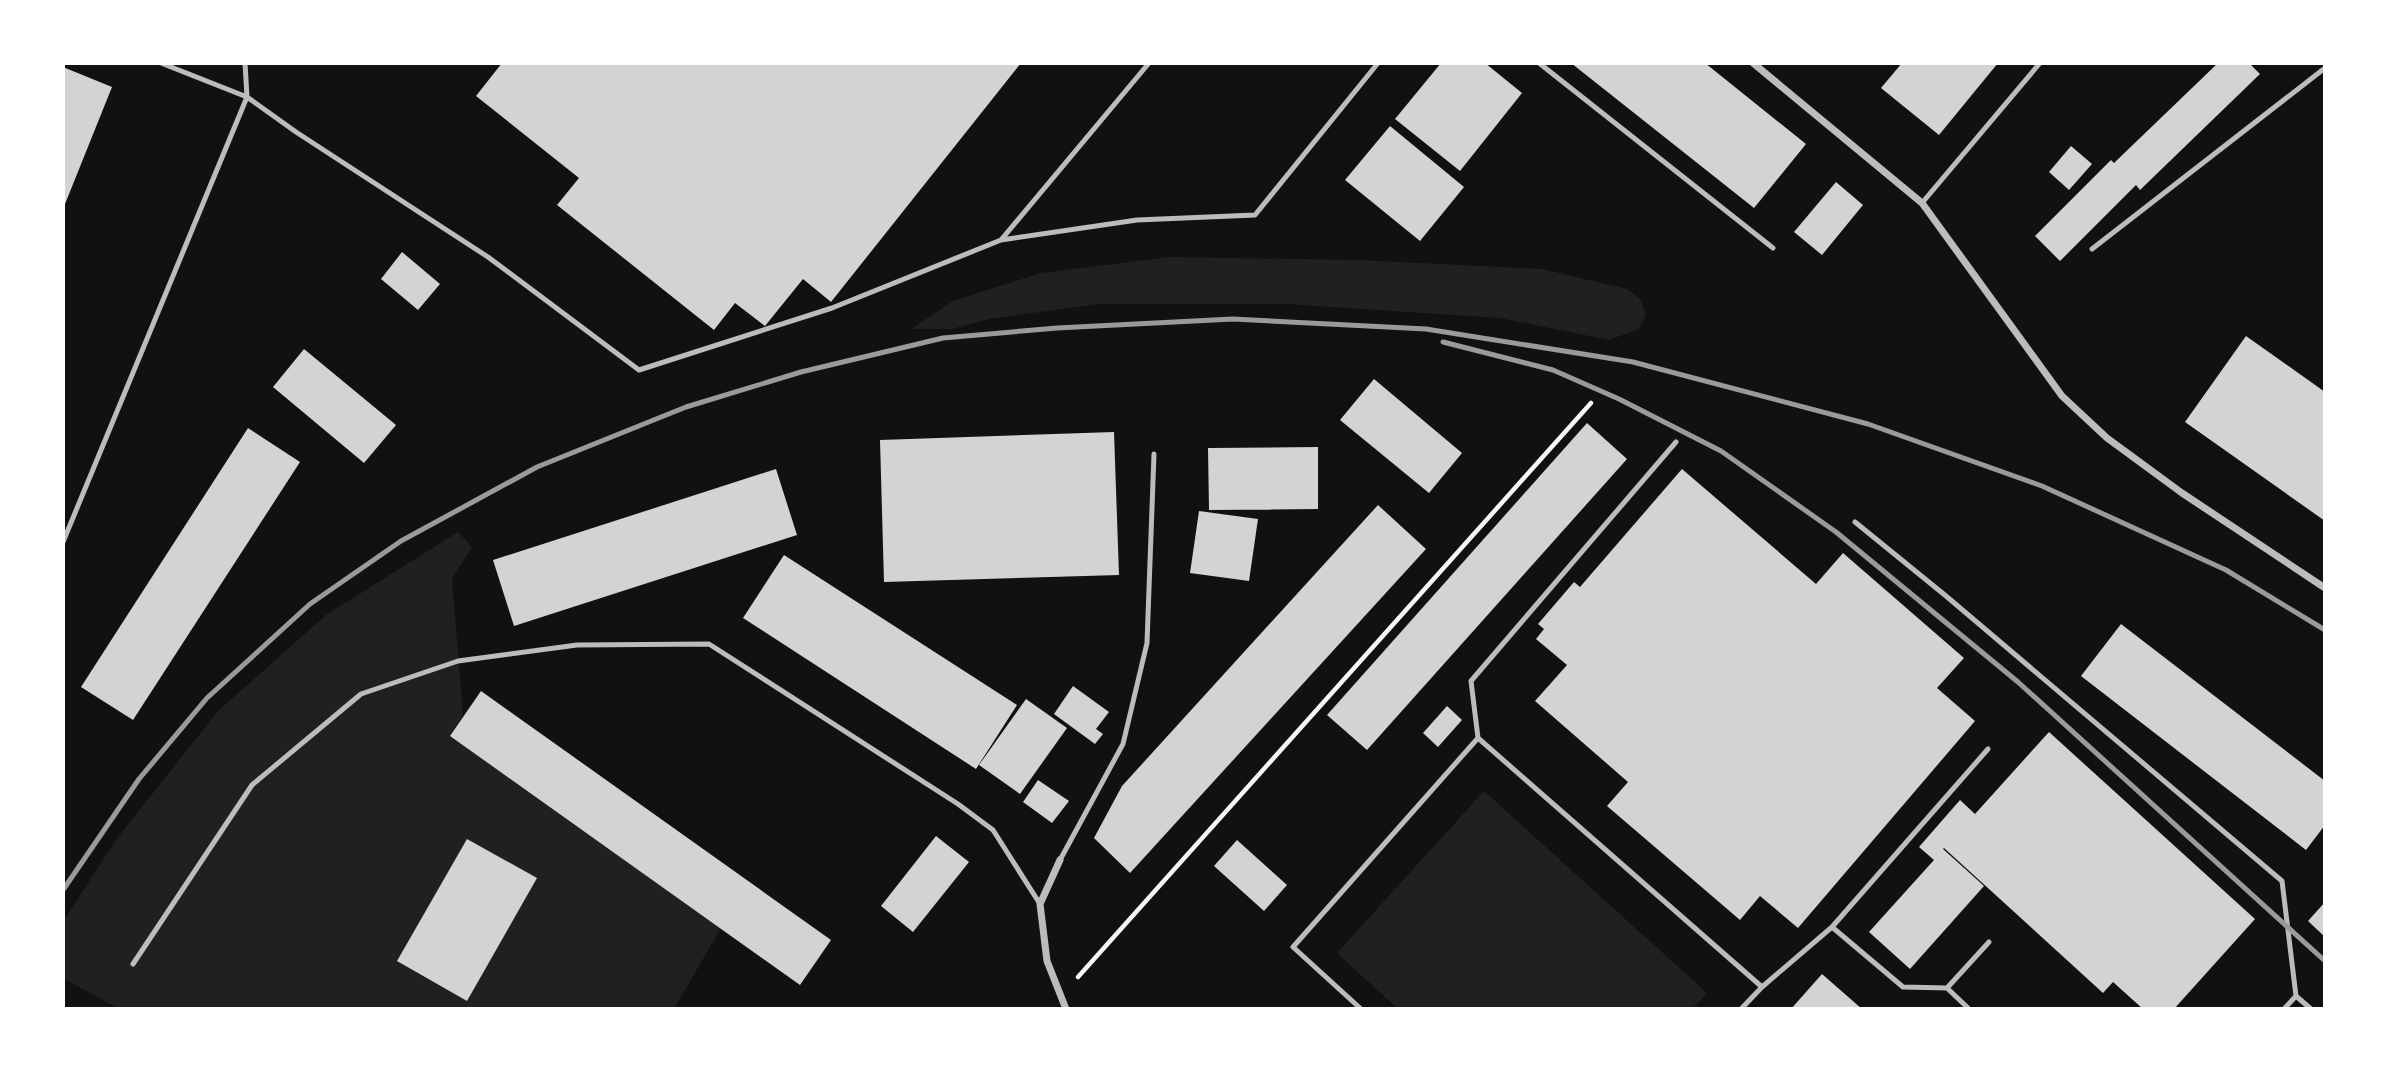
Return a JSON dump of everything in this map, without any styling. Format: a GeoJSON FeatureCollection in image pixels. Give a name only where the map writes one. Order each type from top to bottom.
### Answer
{"type":"FeatureCollection","features":[{"type":"Feature","properties":{"kind":"street"},"geometry":{"type":"LineString","coordinates":[[1753,63],[1922,203],[2062,396],[2107,438],[2171,485],[2325,588]]}},
{"type":"Feature","properties":{"kind":"street"},"geometry":{"type":"LineString","coordinates":[[1060,860],[1040,904],[1047,961],[1066,1009]]}},
{"type":"Feature","properties":{"kind":"lane"},"geometry":{"type":"LineString","coordinates":[[160,63],[247,97],[488,257],[639,370],[832,309],[1001,240],[1137,220],[1255,215],[1378,63]]}},
{"type":"Feature","properties":{"kind":"lane"},"geometry":{"type":"LineString","coordinates":[[63,542],[247,97],[245,63]]}},
{"type":"Feature","properties":{"kind":"lane"},"geometry":{"type":"LineString","coordinates":[[1001,240],[1149,63]]}},
{"type":"Feature","properties":{"kind":"lane"},"geometry":{"type":"LineString","coordinates":[[1539,63],[1773,248]]}},
{"type":"Feature","properties":{"kind":"lane"},"geometry":{"type":"LineString","coordinates":[[1922,203],[2040,63]]}},
{"type":"Feature","properties":{"kind":"lane"},"geometry":{"type":"LineString","coordinates":[[2092,249],[2325,68]]}},
{"type":"Feature","properties":{"kind":"lane"},"geometry":{"type":"LineString","coordinates":[[1676,442],[1471,681],[1478,738],[1762,987]]}},
{"type":"Feature","properties":{"kind":"lane"},"geometry":{"type":"LineString","coordinates":[[1060,860],[1123,744],[1147,643],[1154,454]]}},
{"type":"Feature","properties":{"kind":"lane"},"geometry":{"type":"LineString","coordinates":[[1855,522],[2282,881],[2296,996],[2311,1009]]}},
{"type":"Feature","properties":{"kind":"lane"},"geometry":{"type":"LineString","coordinates":[[133,964],[252,785],[361,694],[458,661],[577,645],[709,644],[958,804],[993,830],[1040,904]]}},
{"type":"Feature","properties":{"kind":"lane"},"geometry":{"type":"LineString","coordinates":[[1361,1009],[1293,947],[1478,738]]}},
{"type":"Feature","properties":{"kind":"lane"},"geometry":{"type":"LineString","coordinates":[[1741,1009],[1762,987],[1832,927],[1988,749]]}},
{"type":"Feature","properties":{"kind":"lane"},"geometry":{"type":"LineString","coordinates":[[1832,927],[1903,987],[1947,988],[1969,1009]]}},
{"type":"Feature","properties":{"kind":"lane"},"geometry":{"type":"LineString","coordinates":[[1947,988],[1990,942]]}},
{"type":"Feature","properties":{"kind":"lane"},"geometry":{"type":"LineString","coordinates":[[2284,1009],[2296,996]]}},
{"type":"Feature","properties":{"kind":"path"},"geometry":{"type":"LineString","coordinates":[[1061,996],[1591,403]]}},
{"type":"Feature","properties":{"kind":"shaded area"},"geometry":{"type":"Polygon","coordinates":[[[1170,257],[1358,260],[1542,269],[1627,289],[1640,299],[1646,315],[1639,329],[1609,340],[1500,318],[1286,304],[1098,304],[989,319],[952,329],[911,329],[953,301],[1041,273],[1170,257]]]}},
{"type":"Feature","properties":{"kind":"shaded area"},"geometry":{"type":"Polygon","coordinates":[[[458,532],[472,547],[452,579],[463,716],[450,736],[721,928],[674,1009],[119,1009],[63,978],[63,922],[115,841],[218,711],[326,615],[458,532]]]}},
{"type":"Feature","properties":{"kind":"shaded area"},"geometry":{"type":"Polygon","coordinates":[[[1484,791],[1707,993],[1692,1009],[1398,1009],[1337,953],[1484,791]]]}},
{"type":"Feature","properties":{"kind":"building"},"geometry":{"type":"Polygon","coordinates":[[[502,63],[1021,63],[831,302],[803,279],[765,326],[735,303],[714,330],[557,205],[579,178],[476,96],[502,63]]]}},
{"type":"Feature","properties":{"kind":"building"},"geometry":{"type":"Polygon","coordinates":[[[1441,63],[1485,63],[1522,93],[1460,171],[1395,119],[1441,63]]]}},
{"type":"Feature","properties":{"kind":"building"},"geometry":{"type":"Polygon","coordinates":[[[1571,63],[1705,63],[1806,144],[1754,208],[1571,63]]]}},
{"type":"Feature","properties":{"kind":"building"},"geometry":{"type":"Polygon","coordinates":[[[1902,63],[1998,63],[1939,135],[1881,88],[1902,63]]]}},
{"type":"Feature","properties":{"kind":"building"},"geometry":{"type":"Polygon","coordinates":[[[2218,63],[2249,63],[2260,74],[2140,190],[2136,185],[2060,261],[2035,236],[2111,160],[2114,163],[2218,63]]]}},
{"type":"Feature","properties":{"kind":"building"},"geometry":{"type":"Polygon","coordinates":[[[63,67],[112,87],[63,209],[63,67]]]}},
{"type":"Feature","properties":{"kind":"building"},"geometry":{"type":"Polygon","coordinates":[[[1390,126],[1464,187],[1420,241],[1345,180],[1390,126]]]}},
{"type":"Feature","properties":{"kind":"building"},"geometry":{"type":"Polygon","coordinates":[[[2071,146],[2092,164],[2069,190],[2049,172],[2071,146]]]}},
{"type":"Feature","properties":{"kind":"building"},"geometry":{"type":"Polygon","coordinates":[[[1836,182],[1863,205],[1822,255],[1794,232],[1836,182]]]}},
{"type":"Feature","properties":{"kind":"building"},"geometry":{"type":"Polygon","coordinates":[[[402,252],[440,284],[418,310],[381,279],[402,252]]]}},
{"type":"Feature","properties":{"kind":"building"},"geometry":{"type":"Polygon","coordinates":[[[2246,336],[2325,392],[2325,521],[2185,422],[2246,336]]]}},
{"type":"Feature","properties":{"kind":"building"},"geometry":{"type":"Polygon","coordinates":[[[304,349],[396,425],[364,463],[273,387],[304,349]]]}},
{"type":"Feature","properties":{"kind":"building"},"geometry":{"type":"Polygon","coordinates":[[[1374,379],[1462,453],[1429,493],[1340,420],[1374,379]]]}},
{"type":"Feature","properties":{"kind":"building"},"geometry":{"type":"Polygon","coordinates":[[[1587,423],[1627,459],[1367,750],[1327,715],[1587,423]]]}},
{"type":"Feature","properties":{"kind":"building"},"geometry":{"type":"Polygon","coordinates":[[[248,428],[300,462],[133,720],[81,687],[248,428]]]}},
{"type":"Feature","properties":{"kind":"building"},"geometry":{"type":"Polygon","coordinates":[[[1114,432],[1119,575],[884,582],[880,440],[1114,432]]]}},
{"type":"Feature","properties":{"kind":"building"},"geometry":{"type":"Polygon","coordinates":[[[1318,447],[1318,509],[1209,510],[1208,448],[1318,447]]]}},
{"type":"Feature","properties":{"kind":"building"},"geometry":{"type":"Polygon","coordinates":[[[776,469],[797,535],[514,626],[493,560],[776,469]]]}},
{"type":"Feature","properties":{"kind":"building"},"geometry":{"type":"Polygon","coordinates":[[[1682,469],[1816,584],[1843,553],[1964,658],[1937,688],[1975,721],[1798,928],[1760,896],[1740,920],[1607,806],[1628,782],[1535,701],[1567,665],[1536,639],[1544,629],[1538,624],[1574,582],[1580,587],[1682,469]]]}},
{"type":"Feature","properties":{"kind":"building"},"geometry":{"type":"Polygon","coordinates":[[[1378,505],[1426,549],[1130,873],[1094,838],[1122,786],[1378,505]]]}},
{"type":"Feature","properties":{"kind":"building"},"geometry":{"type":"Polygon","coordinates":[[[1199,511],[1258,519],[1249,581],[1190,573],[1199,511]]]}},
{"type":"Feature","properties":{"kind":"building"},"geometry":{"type":"Polygon","coordinates":[[[784,555],[1017,705],[976,769],[743,618],[784,555]]]}},
{"type":"Feature","properties":{"kind":"building"},"geometry":{"type":"Polygon","coordinates":[[[2121,624],[2325,781],[2325,825],[2306,850],[2081,676],[2121,624]]]}},
{"type":"Feature","properties":{"kind":"building"},"geometry":{"type":"Polygon","coordinates":[[[1073,686],[1109,712],[1096,729],[1103,734],[1095,744],[1054,714],[1073,686]]]}},
{"type":"Feature","properties":{"kind":"building"},"geometry":{"type":"Polygon","coordinates":[[[481,691],[831,940],[800,985],[450,736],[481,691]]]}},
{"type":"Feature","properties":{"kind":"building"},"geometry":{"type":"Polygon","coordinates":[[[1026,699],[1067,728],[1020,794],[979,765],[1026,699]]]}},
{"type":"Feature","properties":{"kind":"building"},"geometry":{"type":"Polygon","coordinates":[[[1447,706],[1462,720],[1438,747],[1423,733],[1447,706]]]}},
{"type":"Feature","properties":{"kind":"building"},"geometry":{"type":"Polygon","coordinates":[[[2049,732],[2255,919],[2174,1009],[2143,1009],[2113,982],[2103,993],[1944,848],[1984,886],[1910,969],[1869,932],[1934,860],[1919,847],[1960,800],[1975,814],[2049,732]]]}},
{"type":"Feature","properties":{"kind":"building"},"geometry":{"type":"Polygon","coordinates":[[[1038,780],[1069,801],[1052,823],[1023,802],[1038,780]]]}},
{"type":"Feature","properties":{"kind":"building"},"geometry":{"type":"Polygon","coordinates":[[[936,836],[969,862],[913,932],[881,906],[936,836]]]}},
{"type":"Feature","properties":{"kind":"building"},"geometry":{"type":"Polygon","coordinates":[[[467,839],[537,878],[467,1001],[397,961],[467,839]]]}},
{"type":"Feature","properties":{"kind":"building"},"geometry":{"type":"Polygon","coordinates":[[[1237,840],[1287,885],[1264,911],[1214,866],[1237,840]]]}},
{"type":"Feature","properties":{"kind":"building"},"geometry":{"type":"Polygon","coordinates":[[[2325,902],[2325,937],[2308,921],[2325,902]]]}},
{"type":"Feature","properties":{"kind":"building"},"geometry":{"type":"Polygon","coordinates":[[[1822,974],[1862,1009],[1791,1009],[1822,974]]]}},
{"type":"Feature","properties":{"kind":"railway"},"geometry":{"type":"LineString","coordinates":[[63,890],[139,779],[207,698],[310,604],[401,541],[537,467],[686,407],[801,372],[943,338],[1057,328],[1233,319],[1426,329],[1633,362],[1868,424],[2042,486],[2226,570],[2325,630]]}},
{"type":"Feature","properties":{"kind":"railway"},"geometry":{"type":"LineString","coordinates":[[1443,342],[1553,370],[1619,399],[1721,451],[1836,532],[2018,682],[2325,961]]}}]}
